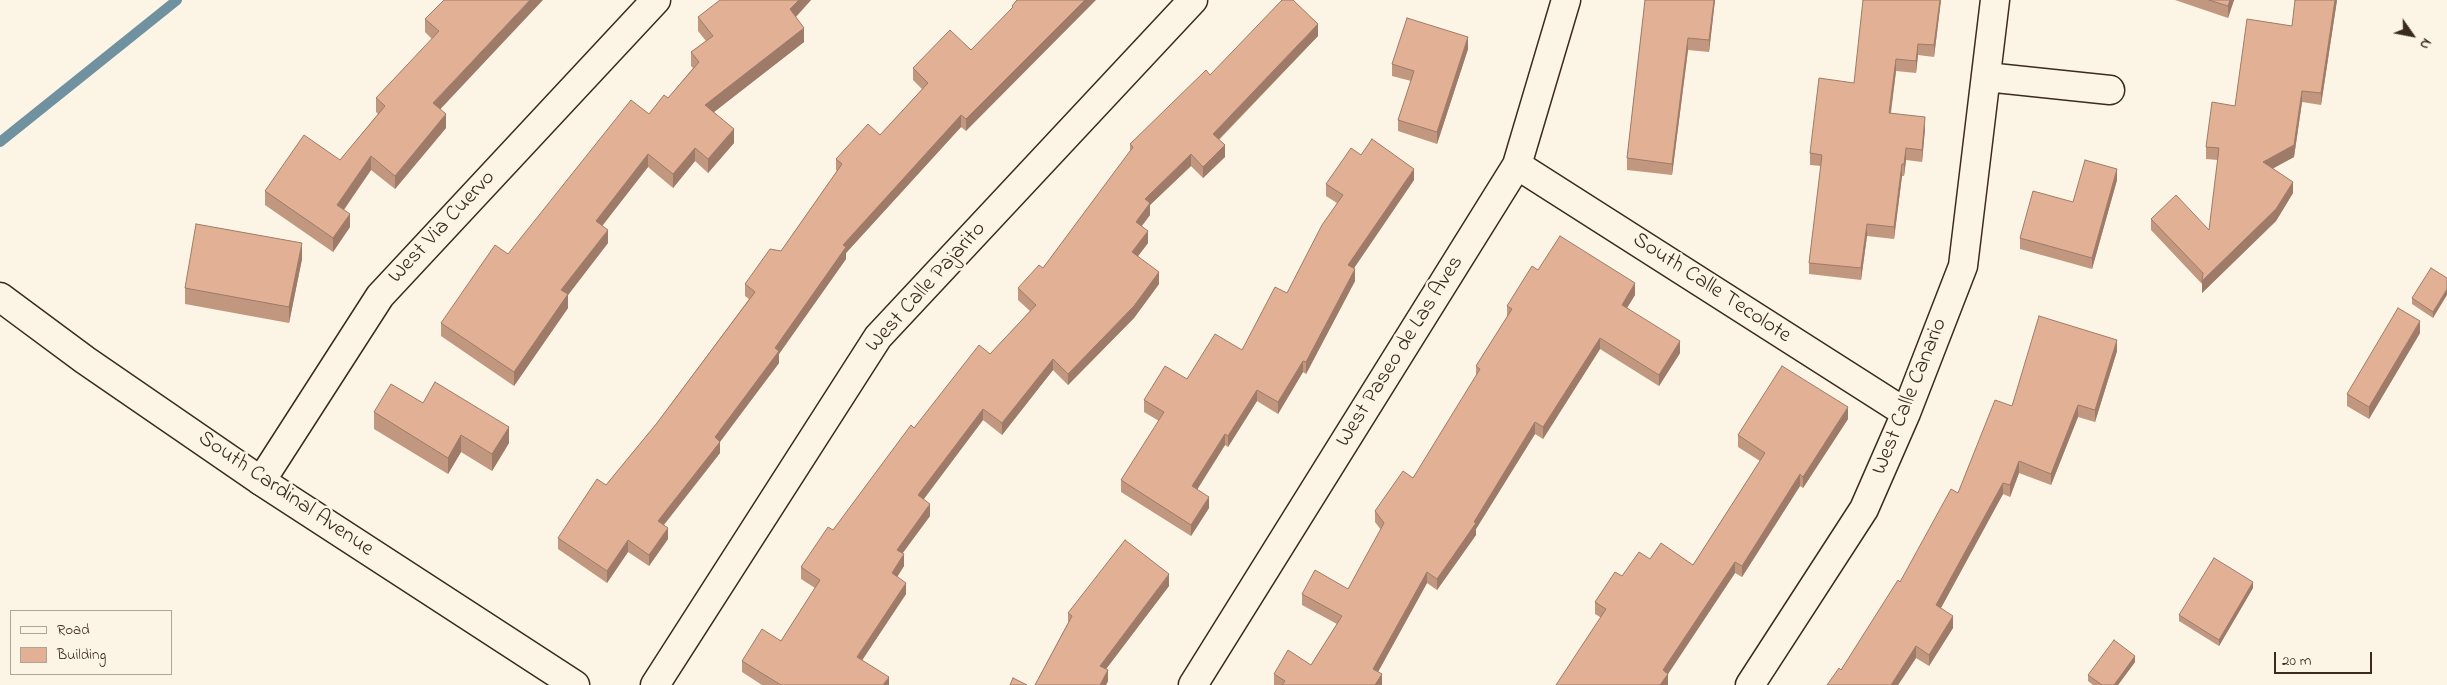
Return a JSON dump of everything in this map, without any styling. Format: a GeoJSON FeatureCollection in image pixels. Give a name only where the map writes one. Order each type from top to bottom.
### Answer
{"type":"FeatureCollection","features":[{"type":"Feature","properties":{"kind":"street","name":"West Via Cuervo"},"geometry":{"type":"LineString","coordinates":[[261,481],[380,296],[656,0]]}},
{"type":"Feature","properties":{"kind":"street","name":"West Calle Pajarito"},"geometry":{"type":"LineString","coordinates":[[655,685],[878,337],[1193,0]]}},
{"type":"Feature","properties":{"kind":"street","name":"West Paseo de Las Aves"},"geometry":{"type":"LineString","coordinates":[[1193,685],[1517,165],[1566,0]]}},
{"type":"Feature","properties":{"kind":"street","name":"West Calle Canario"},"geometry":{"type":"LineString","coordinates":[[1750,685],[1864,509],[1906,414],[1963,266],[1996,0]]}},
{"type":"Feature","properties":{"kind":"street"},"geometry":{"type":"LineString","coordinates":[[1986,77],[2110,90]]}},
{"type":"Feature","properties":{"kind":"street","name":"South Calle Tecolote"},"geometry":{"type":"LineString","coordinates":[[1517,165],[1906,414]]}},
{"type":"Feature","properties":{"kind":"street","name":"South Cardinal Avenue"},"geometry":{"type":"LineString","coordinates":[[0,297],[85,360],[261,481],[575,685]]}},
{"type":"Feature","properties":{"kind":"building"},"geometry":{"type":"Polygon","coordinates":[[[444,0],[530,0],[433,103],[446,114],[395,176],[371,156],[337,205],[350,214],[333,238],[265,191],[304,135],[340,160],[385,106],[376,98],[439,31],[425,19],[444,0]]]}},
{"type":"Feature","properties":{"kind":"building"},"geometry":{"type":"Polygon","coordinates":[[[720,0],[799,0],[790,9],[804,28],[705,105],[734,129],[708,159],[695,148],[673,174],[648,154],[596,221],[608,230],[561,290],[568,294],[514,372],[441,323],[495,245],[508,254],[631,100],[649,114],[664,95],[668,98],[699,62],[691,52],[713,36],[698,17],[720,0]]]}},
{"type":"Feature","properties":{"kind":"building"},"geometry":{"type":"Polygon","coordinates":[[[1017,0],[1085,0],[966,119],[961,115],[843,245],[846,247],[775,348],[779,351],[715,437],[720,442],[658,521],[668,528],[649,555],[628,540],[607,571],[558,538],[597,479],[606,485],[657,423],[755,292],[745,284],[770,249],[781,251],[842,164],[836,159],[868,124],[880,135],[928,83],[913,68],[950,30],[971,50],[1013,7],[1017,0]]]}},
{"type":"Feature","properties":{"kind":"building"},"geometry":{"type":"Polygon","coordinates":[[[1282,0],[1293,0],[1318,24],[1213,134],[1225,145],[1203,167],[1191,154],[1145,199],[1150,203],[1136,222],[1148,231],[1132,252],[1159,272],[1134,306],[1068,374],[1053,359],[1002,423],[983,409],[918,495],[930,504],[897,550],[904,554],[892,573],[906,583],[857,657],[889,677],[883,685],[781,685],[742,661],[762,629],[781,641],[820,580],[801,567],[828,527],[833,530],[911,425],[914,428],[979,345],[990,354],[1036,305],[1018,288],[1039,265],[1043,268],[1133,147],[1130,144],[1206,70],[1210,75],[1282,0]]]}},
{"type":"Feature","properties":{"kind":"building"},"geometry":{"type":"Polygon","coordinates":[[[1645,0],[1714,0],[1709,40],[1688,38],[1672,164],[1627,158],[1645,0]]]}},
{"type":"Feature","properties":{"kind":"building"},"geometry":{"type":"Polygon","coordinates":[[[1863,0],[1940,0],[1934,45],[1918,44],[1916,61],[1896,59],[1889,113],[1925,117],[1922,150],[1906,148],[1904,164],[1902,164],[1894,227],[1867,224],[1861,268],[1809,263],[1822,155],[1810,153],[1819,78],[1854,83],[1863,0]]]}},
{"type":"Feature","properties":{"kind":"building"},"geometry":{"type":"Polygon","coordinates":[[[2209,0],[2230,0],[2228,6],[2209,0]]]}},
{"type":"Feature","properties":{"kind":"building"},"geometry":{"type":"Polygon","coordinates":[[[2295,0],[2335,0],[2321,93],[2302,91],[2294,145],[2263,162],[2293,182],[2276,209],[2202,281],[2203,273],[2151,219],[2176,195],[2209,230],[2219,148],[2206,147],[2212,102],[2235,106],[2247,19],[2292,26],[2295,0]]]}},
{"type":"Feature","properties":{"kind":"building"},"geometry":{"type":"Polygon","coordinates":[[[1407,18],[1468,37],[1437,132],[1398,120],[1414,71],[1392,64],[1407,18]]]}},
{"type":"Feature","properties":{"kind":"building"},"geometry":{"type":"Polygon","coordinates":[[[1372,139],[1414,169],[1348,265],[1355,269],[1306,362],[1303,361],[1278,402],[1257,390],[1228,436],[1225,434],[1192,486],[1209,497],[1191,525],[1121,480],[1164,412],[1144,400],[1165,366],[1187,379],[1215,334],[1242,350],[1275,287],[1287,293],[1322,225],[1343,195],[1326,184],[1351,148],[1361,155],[1372,139]]]}},
{"type":"Feature","properties":{"kind":"building"},"geometry":{"type":"Polygon","coordinates":[[[2085,160],[2117,169],[2092,258],[2020,238],[2033,191],[2073,202],[2085,160]]]}},
{"type":"Feature","properties":{"kind":"building"},"geometry":{"type":"Polygon","coordinates":[[[196,224],[302,243],[289,307],[185,288],[196,224]]]}},
{"type":"Feature","properties":{"kind":"building"},"geometry":{"type":"Polygon","coordinates":[[[1560,236],[1635,283],[1622,305],[1680,341],[1659,375],[1600,338],[1543,427],[1535,422],[1474,522],[1476,523],[1437,579],[1427,572],[1373,669],[1382,674],[1375,685],[1282,685],[1285,681],[1274,674],[1288,650],[1311,665],[1342,616],[1302,594],[1315,570],[1348,589],[1384,523],[1375,511],[1403,471],[1413,478],[1480,369],[1476,366],[1512,309],[1507,306],[1532,266],[1538,270],[1560,236]]]}},
{"type":"Feature","properties":{"kind":"building"},"geometry":{"type":"Polygon","coordinates":[[[2431,268],[2447,278],[2447,289],[2433,312],[2412,298],[2431,268]]]}},
{"type":"Feature","properties":{"kind":"building"},"geometry":{"type":"Polygon","coordinates":[[[2398,308],[2420,321],[2369,407],[2347,394],[2398,308]]]}},
{"type":"Feature","properties":{"kind":"building"},"geometry":{"type":"Polygon","coordinates":[[[2039,316],[2117,340],[2095,410],[2078,405],[2051,474],[2019,461],[2010,485],[2003,483],[1936,605],[1953,616],[1929,655],[1916,646],[1891,685],[1827,685],[1839,668],[1841,670],[1898,580],[1900,582],[1951,489],[1958,493],[1995,400],[2012,406],[2039,316]]]}},
{"type":"Feature","properties":{"kind":"building"},"geometry":{"type":"Polygon","coordinates":[[[1782,366],[1848,407],[1803,477],[1800,474],[1742,566],[1735,562],[1663,670],[1668,674],[1660,685],[1556,685],[1606,609],[1595,602],[1615,572],[1622,576],[1639,552],[1650,559],[1661,543],[1693,565],[1765,453],[1738,435],[1782,366]]]}},
{"type":"Feature","properties":{"kind":"building"},"geometry":{"type":"Polygon","coordinates":[[[435,382],[509,427],[492,454],[461,435],[448,458],[374,412],[391,384],[423,403],[435,382]]]}},
{"type":"Feature","properties":{"kind":"building"},"geometry":{"type":"Polygon","coordinates":[[[1125,540],[1169,574],[1100,666],[1108,670],[1100,685],[1035,685],[1072,616],[1068,613],[1125,540]]]}},
{"type":"Feature","properties":{"kind":"building"},"geometry":{"type":"Polygon","coordinates":[[[2214,558],[2253,582],[2219,640],[2179,615],[2214,558]]]}},
{"type":"Feature","properties":{"kind":"building"},"geometry":{"type":"Polygon","coordinates":[[[2114,640],[2135,656],[2114,685],[2102,685],[2088,675],[2114,640]]]}},
{"type":"Feature","properties":{"kind":"building"},"geometry":{"type":"Polygon","coordinates":[[[1013,678],[1027,685],[1010,685],[1013,678]]]}},
{"type":"Feature","properties":{"kind":"waterway"},"geometry":{"type":"LineString","coordinates":[[0,142],[177,0]]}}]}
